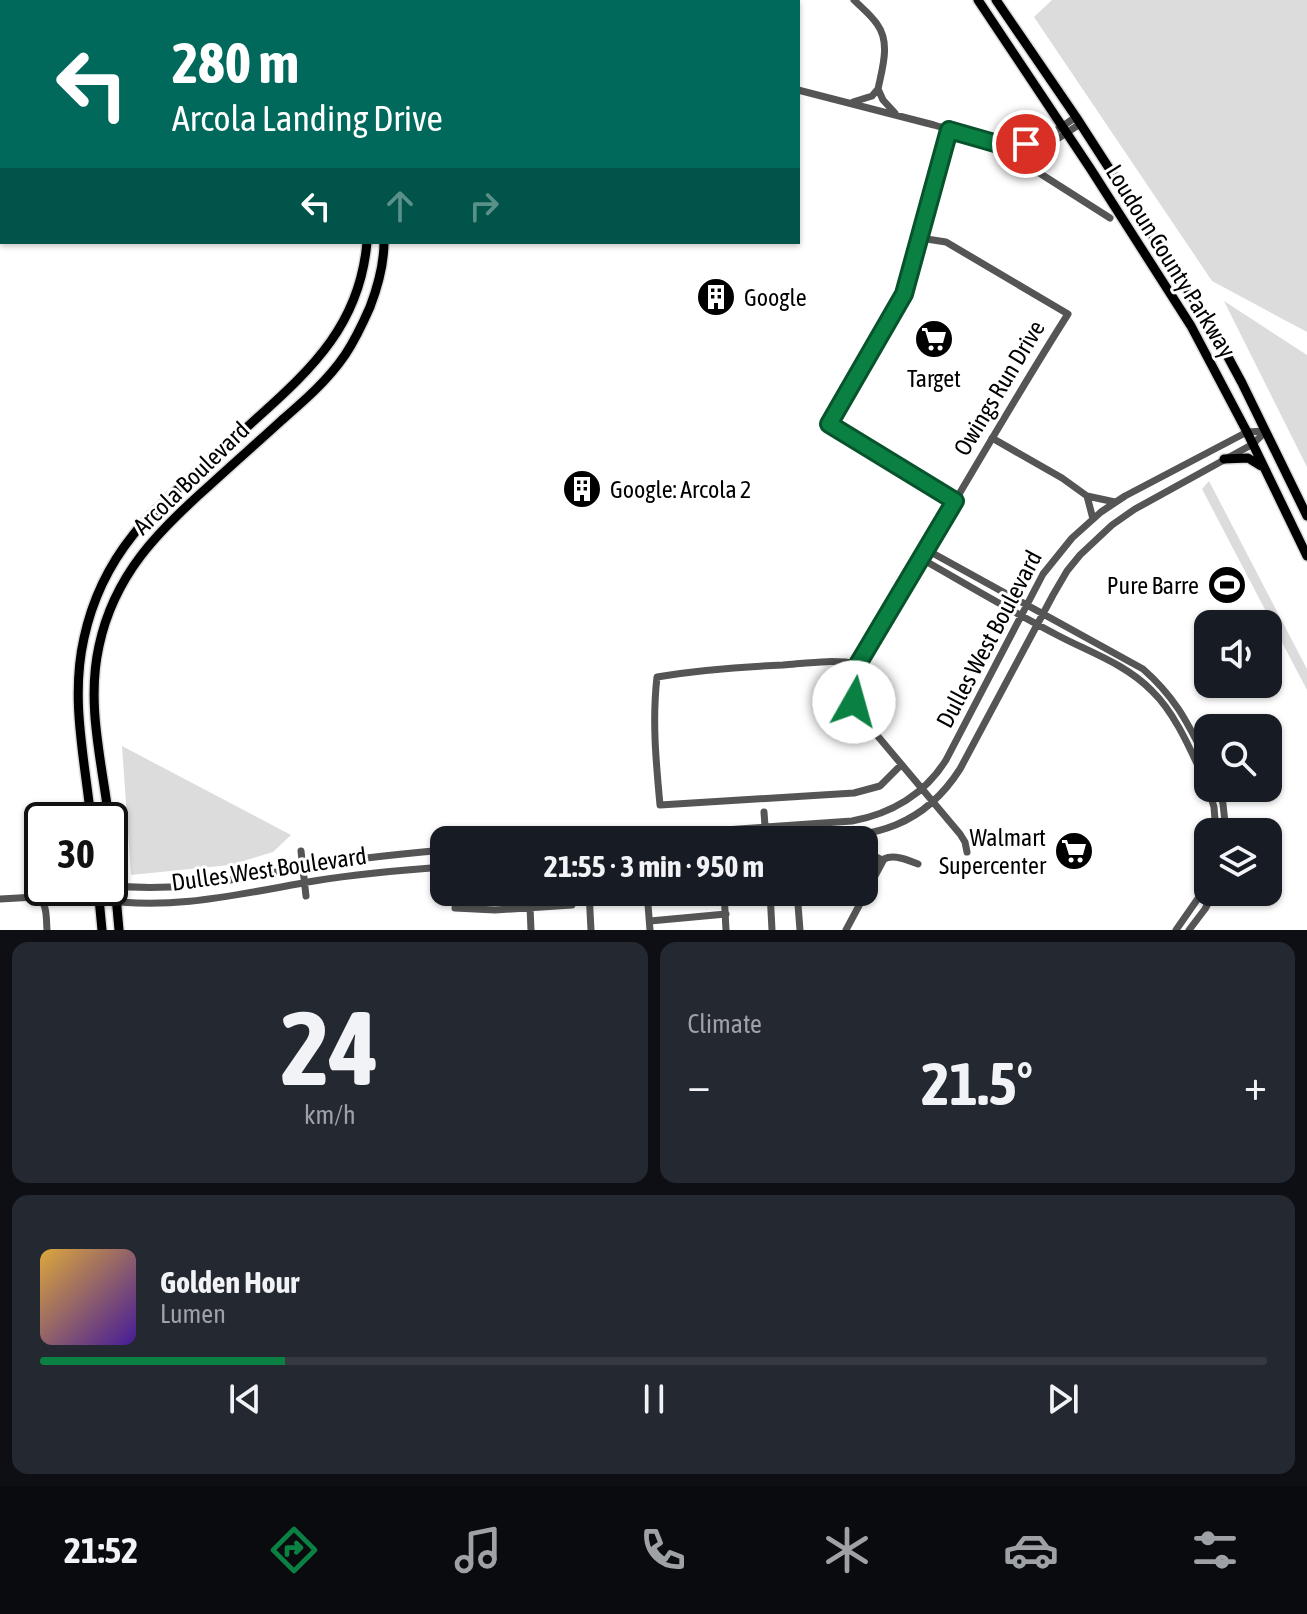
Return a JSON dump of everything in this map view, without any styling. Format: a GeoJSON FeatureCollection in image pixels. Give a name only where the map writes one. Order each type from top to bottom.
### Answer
{"type":"FeatureCollection","features":[{"type":"Feature","properties":{"kind":"main road","name":"Loudoun County Parkway"},"geometry":{"type":"LineString","coordinates":[[978,0],[1191,326],[1307,556]]}},
{"type":"Feature","properties":{"kind":"main road","name":"Loudoun County Parkway"},"geometry":{"type":"LineString","coordinates":[[996,0],[1078,120],[1214,331],[1307,516]]}},
{"type":"Feature","properties":{"kind":"main road","name":"Arcola Boulevard"},"geometry":{"type":"LineString","coordinates":[[89,802],[78,711],[79,671],[88,620],[109,570],[126,543],[151,514],[314,364],[335,335],[353,300],[367,244]]}},
{"type":"Feature","properties":{"kind":"main road","name":"Arcola Boulevard"},"geometry":{"type":"LineString","coordinates":[[107,802],[95,719],[94,673],[103,629],[119,588],[144,550],[173,518],[314,392],[345,355],[374,295],[384,244]]}},
{"type":"Feature","properties":{"kind":"main road"},"geometry":{"type":"LineString","coordinates":[[1224,459],[1248,458],[1265,470]]}},
{"type":"Feature","properties":{"kind":"main road"},"geometry":{"type":"LineString","coordinates":[[100,906],[102,930]]}},
{"type":"Feature","properties":{"kind":"main road"},"geometry":{"type":"LineString","coordinates":[[117,906],[119,930]]}},
{"type":"Feature","properties":{"kind":"street"},"geometry":{"type":"LineString","coordinates":[[849,103],[872,96],[878,89],[884,59],[883,35],[854,0]]}},
{"type":"Feature","properties":{"kind":"street"},"geometry":{"type":"LineString","coordinates":[[878,89],[886,105],[898,116]]}},
{"type":"Feature","properties":{"kind":"street"},"geometry":{"type":"LineString","coordinates":[[800,91],[998,144],[1033,150],[1044,146],[1078,120]]}},
{"type":"Feature","properties":{"kind":"street"},"geometry":{"type":"LineString","coordinates":[[949,130],[902,300],[829,424],[955,501]]}},
{"type":"Feature","properties":{"kind":"street"},"geometry":{"type":"LineString","coordinates":[[1024,147],[1033,169],[1110,218]]}},
{"type":"Feature","properties":{"kind":"street","name":"Owings Run Drive"},"geometry":{"type":"LineString","coordinates":[[920,238],[946,242],[1068,314],[1017,394],[858,664],[853,690],[856,709],[865,723],[962,837],[967,852]]}},
{"type":"Feature","properties":{"kind":"street","name":"Dulles West Boulevard"},"geometry":{"type":"LineString","coordinates":[[778,826],[865,819],[912,798],[946,760],[1051,562],[1072,538],[1115,502],[1138,488],[1247,432],[1266,431]]}},
{"type":"Feature","properties":{"kind":"street","name":"Dulles West Boulevard"},"geometry":{"type":"LineString","coordinates":[[878,831],[905,821],[947,787],[960,769],[1067,571],[1100,535],[1135,509],[1253,444],[1266,431]]}},
{"type":"Feature","properties":{"kind":"street"},"geometry":{"type":"LineString","coordinates":[[992,438],[1087,496],[1115,502]]}},
{"type":"Feature","properties":{"kind":"street"},"geometry":{"type":"LineString","coordinates":[[1087,496],[1093,519]]}},
{"type":"Feature","properties":{"kind":"street"},"geometry":{"type":"LineString","coordinates":[[927,550],[1133,663],[1174,701],[1194,737]]}},
{"type":"Feature","properties":{"kind":"street"},"geometry":{"type":"LineString","coordinates":[[922,559],[1129,672],[1153,691],[1174,719],[1194,760]]}},
{"type":"Feature","properties":{"kind":"street"},"geometry":{"type":"LineString","coordinates":[[858,664],[843,661],[697,670],[657,677],[655,751],[660,805],[854,793],[880,786],[901,765]]}},
{"type":"Feature","properties":{"kind":"street"},"geometry":{"type":"LineString","coordinates":[[764,812],[766,826]]}},
{"type":"Feature","properties":{"kind":"street"},"geometry":{"type":"LineString","coordinates":[[301,851],[306,896]]}},
{"type":"Feature","properties":{"kind":"street","name":"Dulles West Boulevard"},"geometry":{"type":"LineString","coordinates":[[128,887],[177,887],[375,856],[430,851]]}},
{"type":"Feature","properties":{"kind":"street"},"geometry":{"type":"LineString","coordinates":[[846,930],[882,860],[890,856],[918,864]]}},
{"type":"Feature","properties":{"kind":"street"},"geometry":{"type":"LineString","coordinates":[[878,858],[882,860]]}},
{"type":"Feature","properties":{"kind":"street","name":"Dulles West Boulevard"},"geometry":{"type":"LineString","coordinates":[[128,903],[170,904],[366,874],[430,868]]}},
{"type":"Feature","properties":{"kind":"street"},"geometry":{"type":"LineString","coordinates":[[0,899],[38,897],[45,906],[47,930]]}},
{"type":"Feature","properties":{"kind":"street"},"geometry":{"type":"LineString","coordinates":[[1176,930],[1194,905]]}},
{"type":"Feature","properties":{"kind":"street"},"geometry":{"type":"LineString","coordinates":[[455,908],[495,910],[551,906]]}},
{"type":"Feature","properties":{"kind":"street"},"geometry":{"type":"LineString","coordinates":[[590,906],[591,930]]}},
{"type":"Feature","properties":{"kind":"street"},"geometry":{"type":"LineString","coordinates":[[648,906],[650,926],[726,914]]}},
{"type":"Feature","properties":{"kind":"street"},"geometry":{"type":"LineString","coordinates":[[725,906],[726,930]]}},
{"type":"Feature","properties":{"kind":"street"},"geometry":{"type":"LineString","coordinates":[[771,906],[772,930]]}},
{"type":"Feature","properties":{"kind":"street"},"geometry":{"type":"LineString","coordinates":[[798,906],[800,930]]}},
{"type":"Feature","properties":{"kind":"street"},"geometry":{"type":"LineString","coordinates":[[1189,930],[1207,906]]}},
{"type":"Feature","properties":{"kind":"street"},"geometry":{"type":"LineString","coordinates":[[530,907],[531,930]]}},
{"type":"Feature","properties":{"kind":"shaded area"},"geometry":{"type":"Polygon","coordinates":[[[1052,0],[1307,0],[1307,332],[1212,281],[1034,17],[1052,0]]]}},
{"type":"Feature","properties":{"kind":"shaded area"},"geometry":{"type":"Polygon","coordinates":[[[1224,301],[1307,355],[1307,467],[1224,301]]]}},
{"type":"Feature","properties":{"kind":"shaded area"},"geometry":{"type":"Polygon","coordinates":[[[1209,481],[1276,610],[1265,610],[1202,489],[1209,481]]]}},
{"type":"Feature","properties":{"kind":"shaded area"},"geometry":{"type":"Polygon","coordinates":[[[1282,621],[1307,669],[1307,690],[1282,642],[1282,621]]]}},
{"type":"Feature","properties":{"kind":"shaded area"},"geometry":{"type":"Polygon","coordinates":[[[122,746],[291,835],[273,852],[230,865],[131,875],[122,746]]]}},
{"type":"Feature","properties":{"kind":"place","name":"Google"},"geometry":{"type":"Point","coordinates":[716,297]}},
{"type":"Feature","properties":{"kind":"place","name":"Target"},"geometry":{"type":"Point","coordinates":[934,339]}},
{"type":"Feature","properties":{"kind":"place","name":"Google: Arcola 2"},"geometry":{"type":"Point","coordinates":[582,489]}},
{"type":"Feature","properties":{"kind":"place","name":"Pure Barre"},"geometry":{"type":"Point","coordinates":[1227,585]}},
{"type":"Feature","properties":{"kind":"place","name":"Walmart Supercenter"},"geometry":{"type":"Point","coordinates":[1074,851]}},
{"type":"Feature","properties":{"kind":"route"},"geometry":{"type":"LineString","coordinates":[[854,702],[858,664],[955,501],[829,424],[904,294],[949,130],[1027,149],[1026,144]]}}]}
